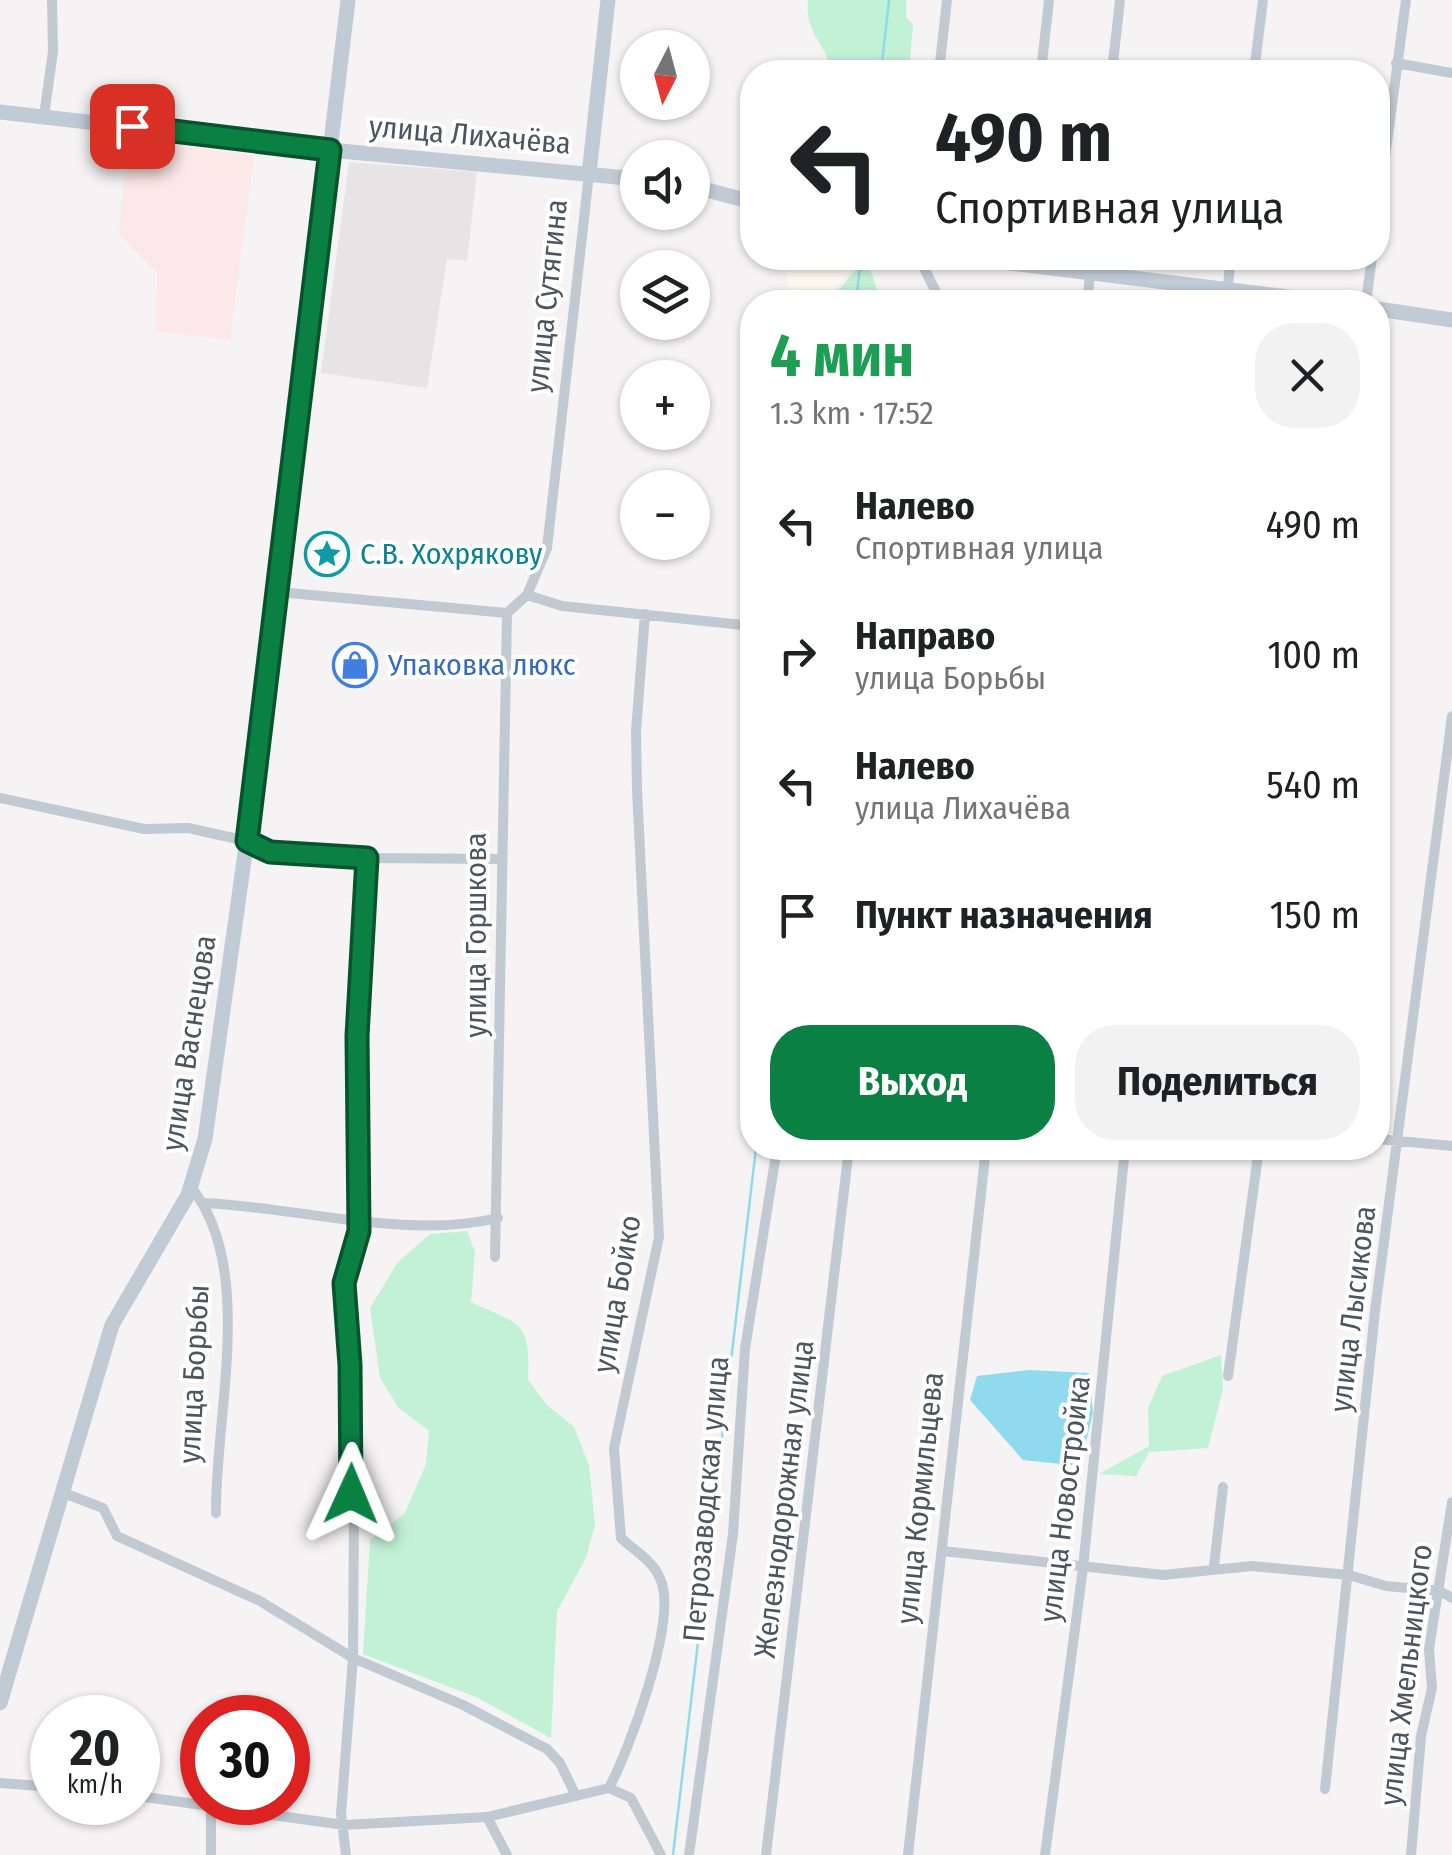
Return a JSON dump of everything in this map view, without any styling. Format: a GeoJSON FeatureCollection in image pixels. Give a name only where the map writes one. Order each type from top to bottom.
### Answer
{"type":"FeatureCollection","features":[{"type":"Feature","properties":{"kind":"street"},"geometry":{"type":"LineString","coordinates":[[44,116],[53,50],[52,0]]}},
{"type":"Feature","properties":{"kind":"street"},"geometry":{"type":"LineString","coordinates":[[248,837],[348,0]]}},
{"type":"Feature","properties":{"kind":"street","name":"улица Сутягина"},"geometry":{"type":"LineString","coordinates":[[527,595],[547,548],[608,0]]}},
{"type":"Feature","properties":{"kind":"street"},"geometry":{"type":"LineString","coordinates":[[940,60],[946,0]]}},
{"type":"Feature","properties":{"kind":"street"},"geometry":{"type":"LineString","coordinates":[[1042,60],[1049,0]]}},
{"type":"Feature","properties":{"kind":"street"},"geometry":{"type":"LineString","coordinates":[[1113,60],[1120,0]]}},
{"type":"Feature","properties":{"kind":"street"},"geometry":{"type":"LineString","coordinates":[[1255,60],[1262,0]]}},
{"type":"Feature","properties":{"kind":"street"},"geometry":{"type":"LineString","coordinates":[[1390,112],[1406,0]]}},
{"type":"Feature","properties":{"kind":"street"},"geometry":{"type":"LineString","coordinates":[[1396,63],[1452,73]]}},
{"type":"Feature","properties":{"kind":"street","name":"улица Лихачёва"},"geometry":{"type":"LineString","coordinates":[[0,112],[330,150],[620,177]]}},
{"type":"Feature","properties":{"kind":"street"},"geometry":{"type":"LineString","coordinates":[[710,191],[740,199]]}},
{"type":"Feature","properties":{"kind":"street"},"geometry":{"type":"LineString","coordinates":[[1114,270],[1200,290]]}},
{"type":"Feature","properties":{"kind":"street"},"geometry":{"type":"LineString","coordinates":[[1390,312],[1452,320]]}},
{"type":"Feature","properties":{"kind":"street"},"geometry":{"type":"LineString","coordinates":[[278,592],[506,613],[527,595],[562,606],[740,625]]}},
{"type":"Feature","properties":{"kind":"street","name":"улица Горшкова"},"geometry":{"type":"LineString","coordinates":[[495,1257],[506,613]]}},
{"type":"Feature","properties":{"kind":"street","name":"улица Бойко"},"geometry":{"type":"LineString","coordinates":[[609,1788],[626,1754],[645,1698],[665,1610],[664,1586],[654,1565],[622,1538],[614,1448],[658,1237],[636,790],[644,614]]}},
{"type":"Feature","properties":{"kind":"street","name":"улица Лысикова"},"geometry":{"type":"LineString","coordinates":[[1325,1790],[1375,1311],[1400,1142],[1452,716]]}},
{"type":"Feature","properties":{"kind":"street"},"geometry":{"type":"LineString","coordinates":[[0,798],[144,829],[188,828],[248,837],[270,852],[367,858],[502,859]]}},
{"type":"Feature","properties":{"kind":"street","name":"улица Васнецова"},"geometry":{"type":"LineString","coordinates":[[0,1703],[112,1325],[190,1187],[205,1139],[248,837]]}},
{"type":"Feature","properties":{"kind":"street"},"geometry":{"type":"LineString","coordinates":[[346,1855],[344,1727],[352,1658],[354,1508],[344,1283],[358,1218],[357,1036],[367,858]]}},
{"type":"Feature","properties":{"kind":"street"},"geometry":{"type":"LineString","coordinates":[[1390,1141],[1452,1146]]}},
{"type":"Feature","properties":{"kind":"street","name":"Петрозаводская улица"},"geometry":{"type":"LineString","coordinates":[[689,1855],[733,1534],[745,1349],[775,1160]]}},
{"type":"Feature","properties":{"kind":"street","name":"Железнодорожная улица"},"geometry":{"type":"LineString","coordinates":[[766,1855],[848,1160]]}},
{"type":"Feature","properties":{"kind":"street","name":"улица Кормильцева"},"geometry":{"type":"LineString","coordinates":[[908,1855],[957,1377],[984,1160]]}},
{"type":"Feature","properties":{"kind":"street","name":"улица Новостройка"},"geometry":{"type":"LineString","coordinates":[[1045,1855],[1083,1568],[1125,1160]]}},
{"type":"Feature","properties":{"kind":"street"},"geometry":{"type":"LineString","coordinates":[[1228,1376],[1257,1160]]}},
{"type":"Feature","properties":{"kind":"street","name":"улица Борьбы"},"geometry":{"type":"LineString","coordinates":[[190,1187],[204,1203],[226,1264],[216,1513]]}},
{"type":"Feature","properties":{"kind":"street"},"geometry":{"type":"LineString","coordinates":[[204,1203],[401,1226],[473,1224],[498,1218]]}},
{"type":"Feature","properties":{"kind":"street"},"geometry":{"type":"LineString","coordinates":[[1214,1566],[1223,1488]]}},
{"type":"Feature","properties":{"kind":"street"},"geometry":{"type":"LineString","coordinates":[[61,1492],[103,1508],[117,1536],[260,1601],[352,1658],[463,1705],[547,1749],[560,1763],[576,1796]]}},
{"type":"Feature","properties":{"kind":"street","name":"улица Хмельницкого"},"geometry":{"type":"LineString","coordinates":[[1411,1855],[1421,1736],[1432,1688],[1429,1649],[1452,1502]]}},
{"type":"Feature","properties":{"kind":"street"},"geometry":{"type":"LineString","coordinates":[[942,1552],[1162,1574],[1194,1573],[1214,1566],[1349,1575],[1386,1586],[1440,1591],[1452,1598]]}},
{"type":"Feature","properties":{"kind":"street"},"geometry":{"type":"LineString","coordinates":[[0,1783],[30,1785]]}},
{"type":"Feature","properties":{"kind":"street"},"geometry":{"type":"LineString","coordinates":[[310,1820],[344,1825],[488,1817],[609,1788],[631,1798],[661,1855]]}},
{"type":"Feature","properties":{"kind":"street"},"geometry":{"type":"LineString","coordinates":[[488,1817],[507,1855]]}},
{"type":"Feature","properties":{"kind":"street"},"geometry":{"type":"LineString","coordinates":[[211,1825],[211,1855]]}},
{"type":"Feature","properties":{"kind":"shaded area"},"geometry":{"type":"Polygon","coordinates":[[[128,140],[254,155],[230,339],[156,332],[157,273],[119,234],[128,140]]]}},
{"type":"Feature","properties":{"kind":"shaded area"},"geometry":{"type":"Polygon","coordinates":[[[349,162],[477,172],[467,261],[447,259],[427,388],[321,373],[349,162]]]}},
{"type":"Feature","properties":{"kind":"shaded area"},"geometry":{"type":"Polygon","coordinates":[[[786,270],[851,270],[834,290],[789,290],[786,270]]]}},
{"type":"Feature","properties":{"kind":"green space"},"geometry":{"type":"Polygon","coordinates":[[[808,0],[906,0],[906,18],[913,24],[910,60],[828,60],[808,13],[808,0]]]}},
{"type":"Feature","properties":{"kind":"green space"},"geometry":{"type":"Polygon","coordinates":[[[856,270],[870,270],[877,290],[838,290],[856,270]]]}},
{"type":"Feature","properties":{"kind":"green space"},"geometry":{"type":"Polygon","coordinates":[[[467,1231],[475,1252],[471,1302],[519,1327],[527,1346],[528,1380],[548,1406],[574,1427],[589,1465],[595,1525],[586,1558],[557,1611],[551,1738],[476,1697],[363,1654],[370,1540],[405,1513],[426,1464],[429,1431],[398,1407],[380,1378],[370,1308],[397,1263],[430,1234],[467,1231]]]}},
{"type":"Feature","properties":{"kind":"green space"},"geometry":{"type":"Polygon","coordinates":[[[1221,1355],[1223,1389],[1208,1448],[1149,1452],[1136,1476],[1099,1474],[1149,1446],[1148,1408],[1162,1376],[1221,1355]]]}},
{"type":"Feature","properties":{"kind":"water"},"geometry":{"type":"Polygon","coordinates":[[[1029,1370],[1089,1373],[1093,1413],[1080,1466],[1023,1460],[970,1400],[977,1376],[1029,1370]]]}},
{"type":"Feature","properties":{"kind":"waterway"},"geometry":{"type":"LineString","coordinates":[[882,60],[889,0]]}},
{"type":"Feature","properties":{"kind":"waterway"},"geometry":{"type":"LineString","coordinates":[[857,290],[860,270]]}},
{"type":"Feature","properties":{"kind":"waterway"},"geometry":{"type":"LineString","coordinates":[[673,1855],[755,1160]]}},
{"type":"Feature","properties":{"kind":"place","name":"С.В. Хохрякову"},"geometry":{"type":"Point","coordinates":[327,554]}},
{"type":"Feature","properties":{"kind":"place","name":"Упаковка люкс"},"geometry":{"type":"Point","coordinates":[355,665]}},
{"type":"Feature","properties":{"kind":"route"},"geometry":{"type":"LineString","coordinates":[[132,126],[330,150],[247,841],[270,852],[367,858],[357,1036],[359,1231],[344,1283],[349,1334],[351,1494]]}}]}
